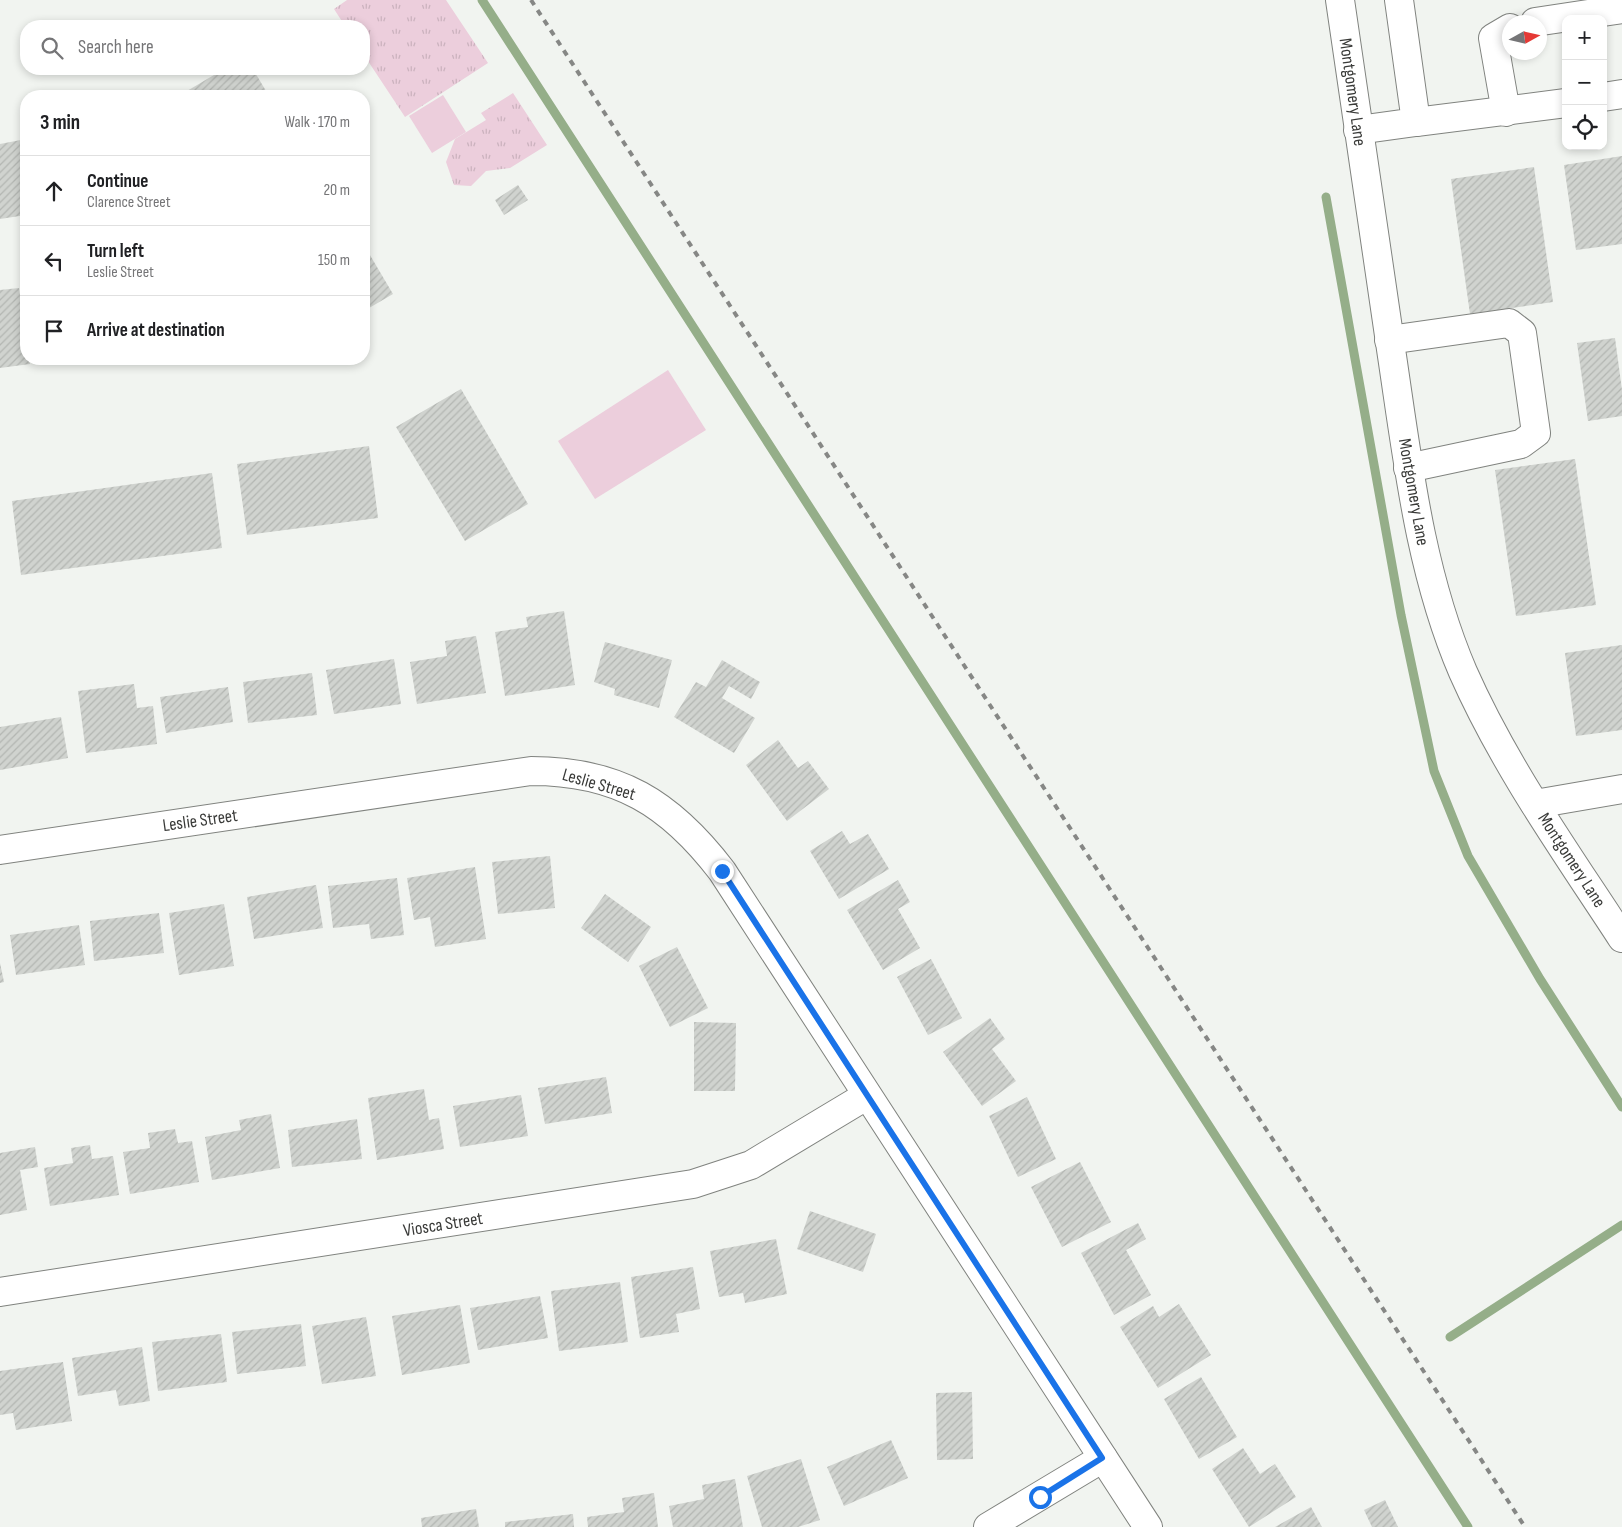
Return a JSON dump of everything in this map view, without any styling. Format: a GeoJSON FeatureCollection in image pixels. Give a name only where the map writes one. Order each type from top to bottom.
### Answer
{"type":"FeatureCollection","features":[{"type":"Feature","properties":{"kind":"street","name":"Montgomery Lane"},"geometry":{"type":"LineString","coordinates":[[1340,0],[1408,468],[1427,566],[1460,663],[1487,722],[1535,804],[1622,938]]}},
{"type":"Feature","properties":{"kind":"street"},"geometry":{"type":"LineString","coordinates":[[1399,0],[1416,122]]}},
{"type":"Feature","properties":{"kind":"street"},"geometry":{"type":"LineString","coordinates":[[1547,20],[1622,9]]}},
{"type":"Feature","properties":{"kind":"street"},"geometry":{"type":"LineString","coordinates":[[1502,33],[1493,38],[1506,112]]}},
{"type":"Feature","properties":{"kind":"street"},"geometry":{"type":"LineString","coordinates":[[1607,96],[1622,94]]}},
{"type":"Feature","properties":{"kind":"street"},"geometry":{"type":"LineString","coordinates":[[1358,130],[1562,104]]}},
{"type":"Feature","properties":{"kind":"street"},"geometry":{"type":"LineString","coordinates":[[1390,340],[1509,323],[1522,333],[1536,433],[1521,444],[1408,468]]}},
{"type":"Feature","properties":{"kind":"street","name":"Leslie Street"},"geometry":{"type":"LineString","coordinates":[[0,850],[531,771],[560,771],[603,781],[637,793],[661,808],[702,845],[722,871],[866,1096],[1148,1527]]}},
{"type":"Feature","properties":{"kind":"street"},"geometry":{"type":"LineString","coordinates":[[1535,804],[1622,789]]}},
{"type":"Feature","properties":{"kind":"street","name":"Viosca Street"},"geometry":{"type":"LineString","coordinates":[[0,1292],[693,1184],[751,1165],[866,1096]]}},
{"type":"Feature","properties":{"kind":"street"},"geometry":{"type":"LineString","coordinates":[[988,1527],[1102,1458]]}},
{"type":"Feature","properties":{"kind":"green space"},"geometry":{"type":"Polygon","coordinates":[[[347,0],[446,0],[488,63],[405,117],[370,64],[370,20],[341,20],[334,9],[347,0]]]}},
{"type":"Feature","properties":{"kind":"green space"},"geometry":{"type":"Polygon","coordinates":[[[513,93],[547,145],[510,168],[486,171],[471,186],[454,185],[446,162],[455,139],[486,120],[481,113],[513,93]]]}},
{"type":"Feature","properties":{"kind":"green space"},"geometry":{"type":"Polygon","coordinates":[[[443,95],[466,132],[432,153],[409,116],[443,95]]]}},
{"type":"Feature","properties":{"kind":"green space"},"geometry":{"type":"Polygon","coordinates":[[[668,370],[706,430],[595,499],[558,441],[668,370]]]}},
{"type":"Feature","properties":{"kind":"building"},"geometry":{"type":"Polygon","coordinates":[[[214,75],[257,75],[265,90],[189,90],[214,75]]]}},
{"type":"Feature","properties":{"kind":"building"},"geometry":{"type":"Polygon","coordinates":[[[20,140],[20,216],[0,219],[0,144],[20,140]]]}},
{"type":"Feature","properties":{"kind":"building"},"geometry":{"type":"Polygon","coordinates":[[[1622,156],[1622,244],[1576,250],[1564,165],[1622,156]]]}},
{"type":"Feature","properties":{"kind":"building"},"geometry":{"type":"Polygon","coordinates":[[[1534,167],[1553,302],[1470,314],[1451,179],[1534,167]]]}},
{"type":"Feature","properties":{"kind":"building"},"geometry":{"type":"Polygon","coordinates":[[[518,185],[528,200],[504,215],[495,200],[518,185]]]}},
{"type":"Feature","properties":{"kind":"building"},"geometry":{"type":"Polygon","coordinates":[[[370,255],[393,294],[370,307],[370,255]]]}},
{"type":"Feature","properties":{"kind":"building"},"geometry":{"type":"Polygon","coordinates":[[[19,288],[20,365],[22,365],[0,368],[0,290],[19,288]]]}},
{"type":"Feature","properties":{"kind":"building"},"geometry":{"type":"Polygon","coordinates":[[[1615,338],[1622,390],[1622,416],[1588,421],[1577,343],[1615,338]]]}},
{"type":"Feature","properties":{"kind":"building"},"geometry":{"type":"Polygon","coordinates":[[[461,389],[528,504],[465,541],[396,427],[461,389]]]}},
{"type":"Feature","properties":{"kind":"building"},"geometry":{"type":"Polygon","coordinates":[[[369,446],[378,518],[247,535],[237,464],[369,446]]]}},
{"type":"Feature","properties":{"kind":"building"},"geometry":{"type":"Polygon","coordinates":[[[1575,459],[1596,605],[1516,616],[1495,470],[1575,459]]]}},
{"type":"Feature","properties":{"kind":"building"},"geometry":{"type":"Polygon","coordinates":[[[212,473],[222,548],[21,575],[12,501],[212,473]]]}},
{"type":"Feature","properties":{"kind":"building"},"geometry":{"type":"Polygon","coordinates":[[[564,611],[575,685],[505,696],[495,632],[528,627],[526,617],[564,611]]]}},
{"type":"Feature","properties":{"kind":"building"},"geometry":{"type":"Polygon","coordinates":[[[476,636],[486,693],[417,704],[410,662],[447,656],[445,641],[476,636]]]}},
{"type":"Feature","properties":{"kind":"building"},"geometry":{"type":"Polygon","coordinates":[[[605,642],[672,660],[659,708],[614,695],[615,689],[594,682],[605,642]]]}},
{"type":"Feature","properties":{"kind":"building"},"geometry":{"type":"Polygon","coordinates":[[[1622,645],[1622,730],[1576,736],[1565,653],[1622,645]]]}},
{"type":"Feature","properties":{"kind":"building"},"geometry":{"type":"Polygon","coordinates":[[[394,659],[401,704],[334,714],[326,670],[394,659]]]}},
{"type":"Feature","properties":{"kind":"building"},"geometry":{"type":"Polygon","coordinates":[[[722,660],[760,682],[751,699],[729,686],[722,698],[755,718],[734,753],[674,717],[696,682],[706,687],[722,660]]]}},
{"type":"Feature","properties":{"kind":"building"},"geometry":{"type":"Polygon","coordinates":[[[312,673],[317,715],[248,723],[243,682],[312,673]]]}},
{"type":"Feature","properties":{"kind":"building"},"geometry":{"type":"Polygon","coordinates":[[[134,684],[137,708],[153,706],[157,744],[86,753],[78,691],[134,684]]]}},
{"type":"Feature","properties":{"kind":"building"},"geometry":{"type":"Polygon","coordinates":[[[228,687],[233,722],[166,733],[160,697],[228,687]]]}},
{"type":"Feature","properties":{"kind":"building"},"geometry":{"type":"Polygon","coordinates":[[[61,717],[68,758],[0,770],[0,727],[61,717]]]}},
{"type":"Feature","properties":{"kind":"building"},"geometry":{"type":"Polygon","coordinates":[[[778,740],[798,768],[808,761],[829,789],[787,821],[746,765],[778,740]]]}},
{"type":"Feature","properties":{"kind":"building"},"geometry":{"type":"Polygon","coordinates":[[[842,831],[850,844],[868,834],[889,869],[839,899],[810,851],[842,831]]]}},
{"type":"Feature","properties":{"kind":"building"},"geometry":{"type":"Polygon","coordinates":[[[550,856],[555,908],[498,914],[492,862],[550,856]]]}},
{"type":"Feature","properties":{"kind":"building"},"geometry":{"type":"Polygon","coordinates":[[[475,867],[486,939],[435,947],[430,917],[414,920],[407,878],[475,867]]]}},
{"type":"Feature","properties":{"kind":"building"},"geometry":{"type":"Polygon","coordinates":[[[397,878],[404,935],[371,939],[369,924],[333,928],[328,886],[397,878]]]}},
{"type":"Feature","properties":{"kind":"building"},"geometry":{"type":"Polygon","coordinates":[[[898,880],[910,902],[898,909],[920,948],[883,970],[847,910],[898,880]]]}},
{"type":"Feature","properties":{"kind":"building"},"geometry":{"type":"Polygon","coordinates":[[[316,885],[323,928],[254,939],[247,897],[316,885]]]}},
{"type":"Feature","properties":{"kind":"building"},"geometry":{"type":"Polygon","coordinates":[[[605,894],[651,927],[628,962],[581,928],[605,894]]]}},
{"type":"Feature","properties":{"kind":"building"},"geometry":{"type":"Polygon","coordinates":[[[224,904],[234,966],[179,975],[169,913],[224,904]]]}},
{"type":"Feature","properties":{"kind":"building"},"geometry":{"type":"Polygon","coordinates":[[[159,913],[164,953],[94,961],[90,921],[159,913]]]}},
{"type":"Feature","properties":{"kind":"building"},"geometry":{"type":"Polygon","coordinates":[[[79,925],[85,965],[16,975],[10,935],[79,925]]]}},
{"type":"Feature","properties":{"kind":"building"},"geometry":{"type":"Polygon","coordinates":[[[677,947],[708,1008],[670,1027],[639,966],[677,947]]]}},
{"type":"Feature","properties":{"kind":"building"},"geometry":{"type":"Polygon","coordinates":[[[931,959],[962,1018],[928,1035],[897,977],[931,959]]]}},
{"type":"Feature","properties":{"kind":"building"},"geometry":{"type":"Polygon","coordinates":[[[0,963],[4,982],[0,983],[0,963]]]}},
{"type":"Feature","properties":{"kind":"building"},"geometry":{"type":"Polygon","coordinates":[[[990,1018],[1005,1039],[992,1049],[1016,1081],[982,1106],[943,1052],[990,1018]]]}},
{"type":"Feature","properties":{"kind":"building"},"geometry":{"type":"Polygon","coordinates":[[[694,1022],[736,1023],[735,1091],[694,1091],[694,1022]]]}},
{"type":"Feature","properties":{"kind":"building"},"geometry":{"type":"Polygon","coordinates":[[[606,1077],[612,1113],[545,1124],[538,1088],[606,1077]]]}},
{"type":"Feature","properties":{"kind":"building"},"geometry":{"type":"Polygon","coordinates":[[[424,1089],[429,1120],[439,1118],[444,1149],[377,1160],[368,1098],[424,1089]]]}},
{"type":"Feature","properties":{"kind":"building"},"geometry":{"type":"Polygon","coordinates":[[[521,1095],[528,1136],[460,1147],[453,1106],[521,1095]]]}},
{"type":"Feature","properties":{"kind":"building"},"geometry":{"type":"Polygon","coordinates":[[[1027,1097],[1056,1159],[1018,1177],[989,1116],[1027,1097]]]}},
{"type":"Feature","properties":{"kind":"building"},"geometry":{"type":"Polygon","coordinates":[[[271,1114],[280,1168],[212,1180],[205,1137],[241,1130],[239,1120],[271,1114]]]}},
{"type":"Feature","properties":{"kind":"building"},"geometry":{"type":"Polygon","coordinates":[[[357,1119],[362,1159],[292,1167],[288,1130],[357,1119]]]}},
{"type":"Feature","properties":{"kind":"building"},"geometry":{"type":"Polygon","coordinates":[[[175,1129],[178,1143],[192,1141],[199,1182],[130,1194],[123,1152],[150,1148],[148,1133],[175,1129]]]}},
{"type":"Feature","properties":{"kind":"building"},"geometry":{"type":"Polygon","coordinates":[[[90,1145],[92,1159],[113,1156],[119,1195],[50,1206],[44,1168],[73,1163],[71,1148],[90,1145]]]}},
{"type":"Feature","properties":{"kind":"building"},"geometry":{"type":"Polygon","coordinates":[[[35,1147],[38,1167],[20,1170],[27,1210],[0,1215],[0,1153],[35,1147]]]}},
{"type":"Feature","properties":{"kind":"building"},"geometry":{"type":"Polygon","coordinates":[[[1080,1162],[1111,1222],[1062,1247],[1031,1187],[1080,1162]]]}},
{"type":"Feature","properties":{"kind":"building"},"geometry":{"type":"Polygon","coordinates":[[[810,1211],[876,1234],[863,1272],[797,1249],[810,1211]]]}},
{"type":"Feature","properties":{"kind":"building"},"geometry":{"type":"Polygon","coordinates":[[[1138,1223],[1146,1239],[1126,1250],[1151,1295],[1114,1315],[1081,1253],[1138,1223]]]}},
{"type":"Feature","properties":{"kind":"building"},"geometry":{"type":"Polygon","coordinates":[[[776,1239],[787,1294],[745,1303],[743,1293],[719,1297],[710,1251],[776,1239]]]}},
{"type":"Feature","properties":{"kind":"building"},"geometry":{"type":"Polygon","coordinates":[[[693,1267],[700,1309],[676,1314],[679,1332],[640,1338],[631,1277],[693,1267]]]}},
{"type":"Feature","properties":{"kind":"building"},"geometry":{"type":"Polygon","coordinates":[[[620,1282],[628,1342],[559,1351],[551,1291],[620,1282]]]}},
{"type":"Feature","properties":{"kind":"building"},"geometry":{"type":"Polygon","coordinates":[[[540,1296],[548,1338],[478,1350],[470,1308],[540,1296]]]}},
{"type":"Feature","properties":{"kind":"building"},"geometry":{"type":"Polygon","coordinates":[[[1179,1304],[1211,1355],[1158,1388],[1120,1327],[1153,1306],[1159,1317],[1179,1304]]]}},
{"type":"Feature","properties":{"kind":"building"},"geometry":{"type":"Polygon","coordinates":[[[460,1305],[470,1363],[402,1375],[392,1316],[460,1305]]]}},
{"type":"Feature","properties":{"kind":"building"},"geometry":{"type":"Polygon","coordinates":[[[366,1317],[376,1376],[322,1384],[312,1326],[366,1317]]]}},
{"type":"Feature","properties":{"kind":"building"},"geometry":{"type":"Polygon","coordinates":[[[301,1324],[306,1366],[237,1374],[232,1332],[301,1324]]]}},
{"type":"Feature","properties":{"kind":"building"},"geometry":{"type":"Polygon","coordinates":[[[221,1334],[227,1382],[158,1391],[152,1342],[221,1334]]]}},
{"type":"Feature","properties":{"kind":"building"},"geometry":{"type":"Polygon","coordinates":[[[142,1347],[150,1401],[119,1406],[116,1390],[78,1396],[72,1358],[142,1347]]]}},
{"type":"Feature","properties":{"kind":"building"},"geometry":{"type":"Polygon","coordinates":[[[63,1362],[72,1421],[16,1430],[13,1413],[0,1415],[0,1371],[63,1362]]]}},
{"type":"Feature","properties":{"kind":"building"},"geometry":{"type":"Polygon","coordinates":[[[1201,1377],[1237,1437],[1199,1459],[1164,1399],[1201,1377]]]}},
{"type":"Feature","properties":{"kind":"building"},"geometry":{"type":"Polygon","coordinates":[[[972,1392],[973,1459],[937,1460],[936,1393],[972,1392]]]}},
{"type":"Feature","properties":{"kind":"building"},"geometry":{"type":"Polygon","coordinates":[[[891,1440],[908,1478],[844,1506],[827,1467],[891,1440]]]}},
{"type":"Feature","properties":{"kind":"building"},"geometry":{"type":"Polygon","coordinates":[[[1243,1448],[1260,1474],[1275,1464],[1296,1497],[1249,1527],[1212,1469],[1243,1448]]]}},
{"type":"Feature","properties":{"kind":"building"},"geometry":{"type":"Polygon","coordinates":[[[801,1459],[820,1520],[798,1527],[762,1527],[747,1476],[801,1459]]]}},
{"type":"Feature","properties":{"kind":"building"},"geometry":{"type":"Polygon","coordinates":[[[735,1479],[743,1527],[673,1527],[669,1506],[704,1499],[702,1485],[735,1479]]]}},
{"type":"Feature","properties":{"kind":"building"},"geometry":{"type":"Polygon","coordinates":[[[654,1493],[658,1527],[588,1527],[587,1517],[624,1512],[622,1498],[654,1493]]]}},
{"type":"Feature","properties":{"kind":"building"},"geometry":{"type":"Polygon","coordinates":[[[1385,1500],[1398,1527],[1372,1527],[1364,1510],[1385,1500]]]}},
{"type":"Feature","properties":{"kind":"building"},"geometry":{"type":"Polygon","coordinates":[[[1311,1507],[1322,1527],[1275,1527],[1311,1507]]]}},
{"type":"Feature","properties":{"kind":"building"},"geometry":{"type":"Polygon","coordinates":[[[476,1509],[479,1527],[422,1527],[421,1518],[476,1509]]]}},
{"type":"Feature","properties":{"kind":"building"},"geometry":{"type":"Polygon","coordinates":[[[573,1514],[574,1527],[505,1527],[505,1522],[573,1514]]]}},
{"type":"Feature","properties":{"kind":"waterway"},"geometry":{"type":"LineString","coordinates":[[482,0],[1468,1527]]}},
{"type":"Feature","properties":{"kind":"waterway"},"geometry":{"type":"LineString","coordinates":[[1326,197],[1401,615],[1434,771],[1468,856],[1540,979],[1622,1107]]}},
{"type":"Feature","properties":{"kind":"waterway"},"geometry":{"type":"LineString","coordinates":[[1450,1337],[1622,1225]]}},
{"type":"Feature","properties":{"kind":"railway"},"geometry":{"type":"LineString","coordinates":[[531,0],[1525,1527]]}},
{"type":"Feature","properties":{"kind":"route"},"geometry":{"type":"LineString","coordinates":[[722,871],[1102,1458],[1040,1497]]}}]}
